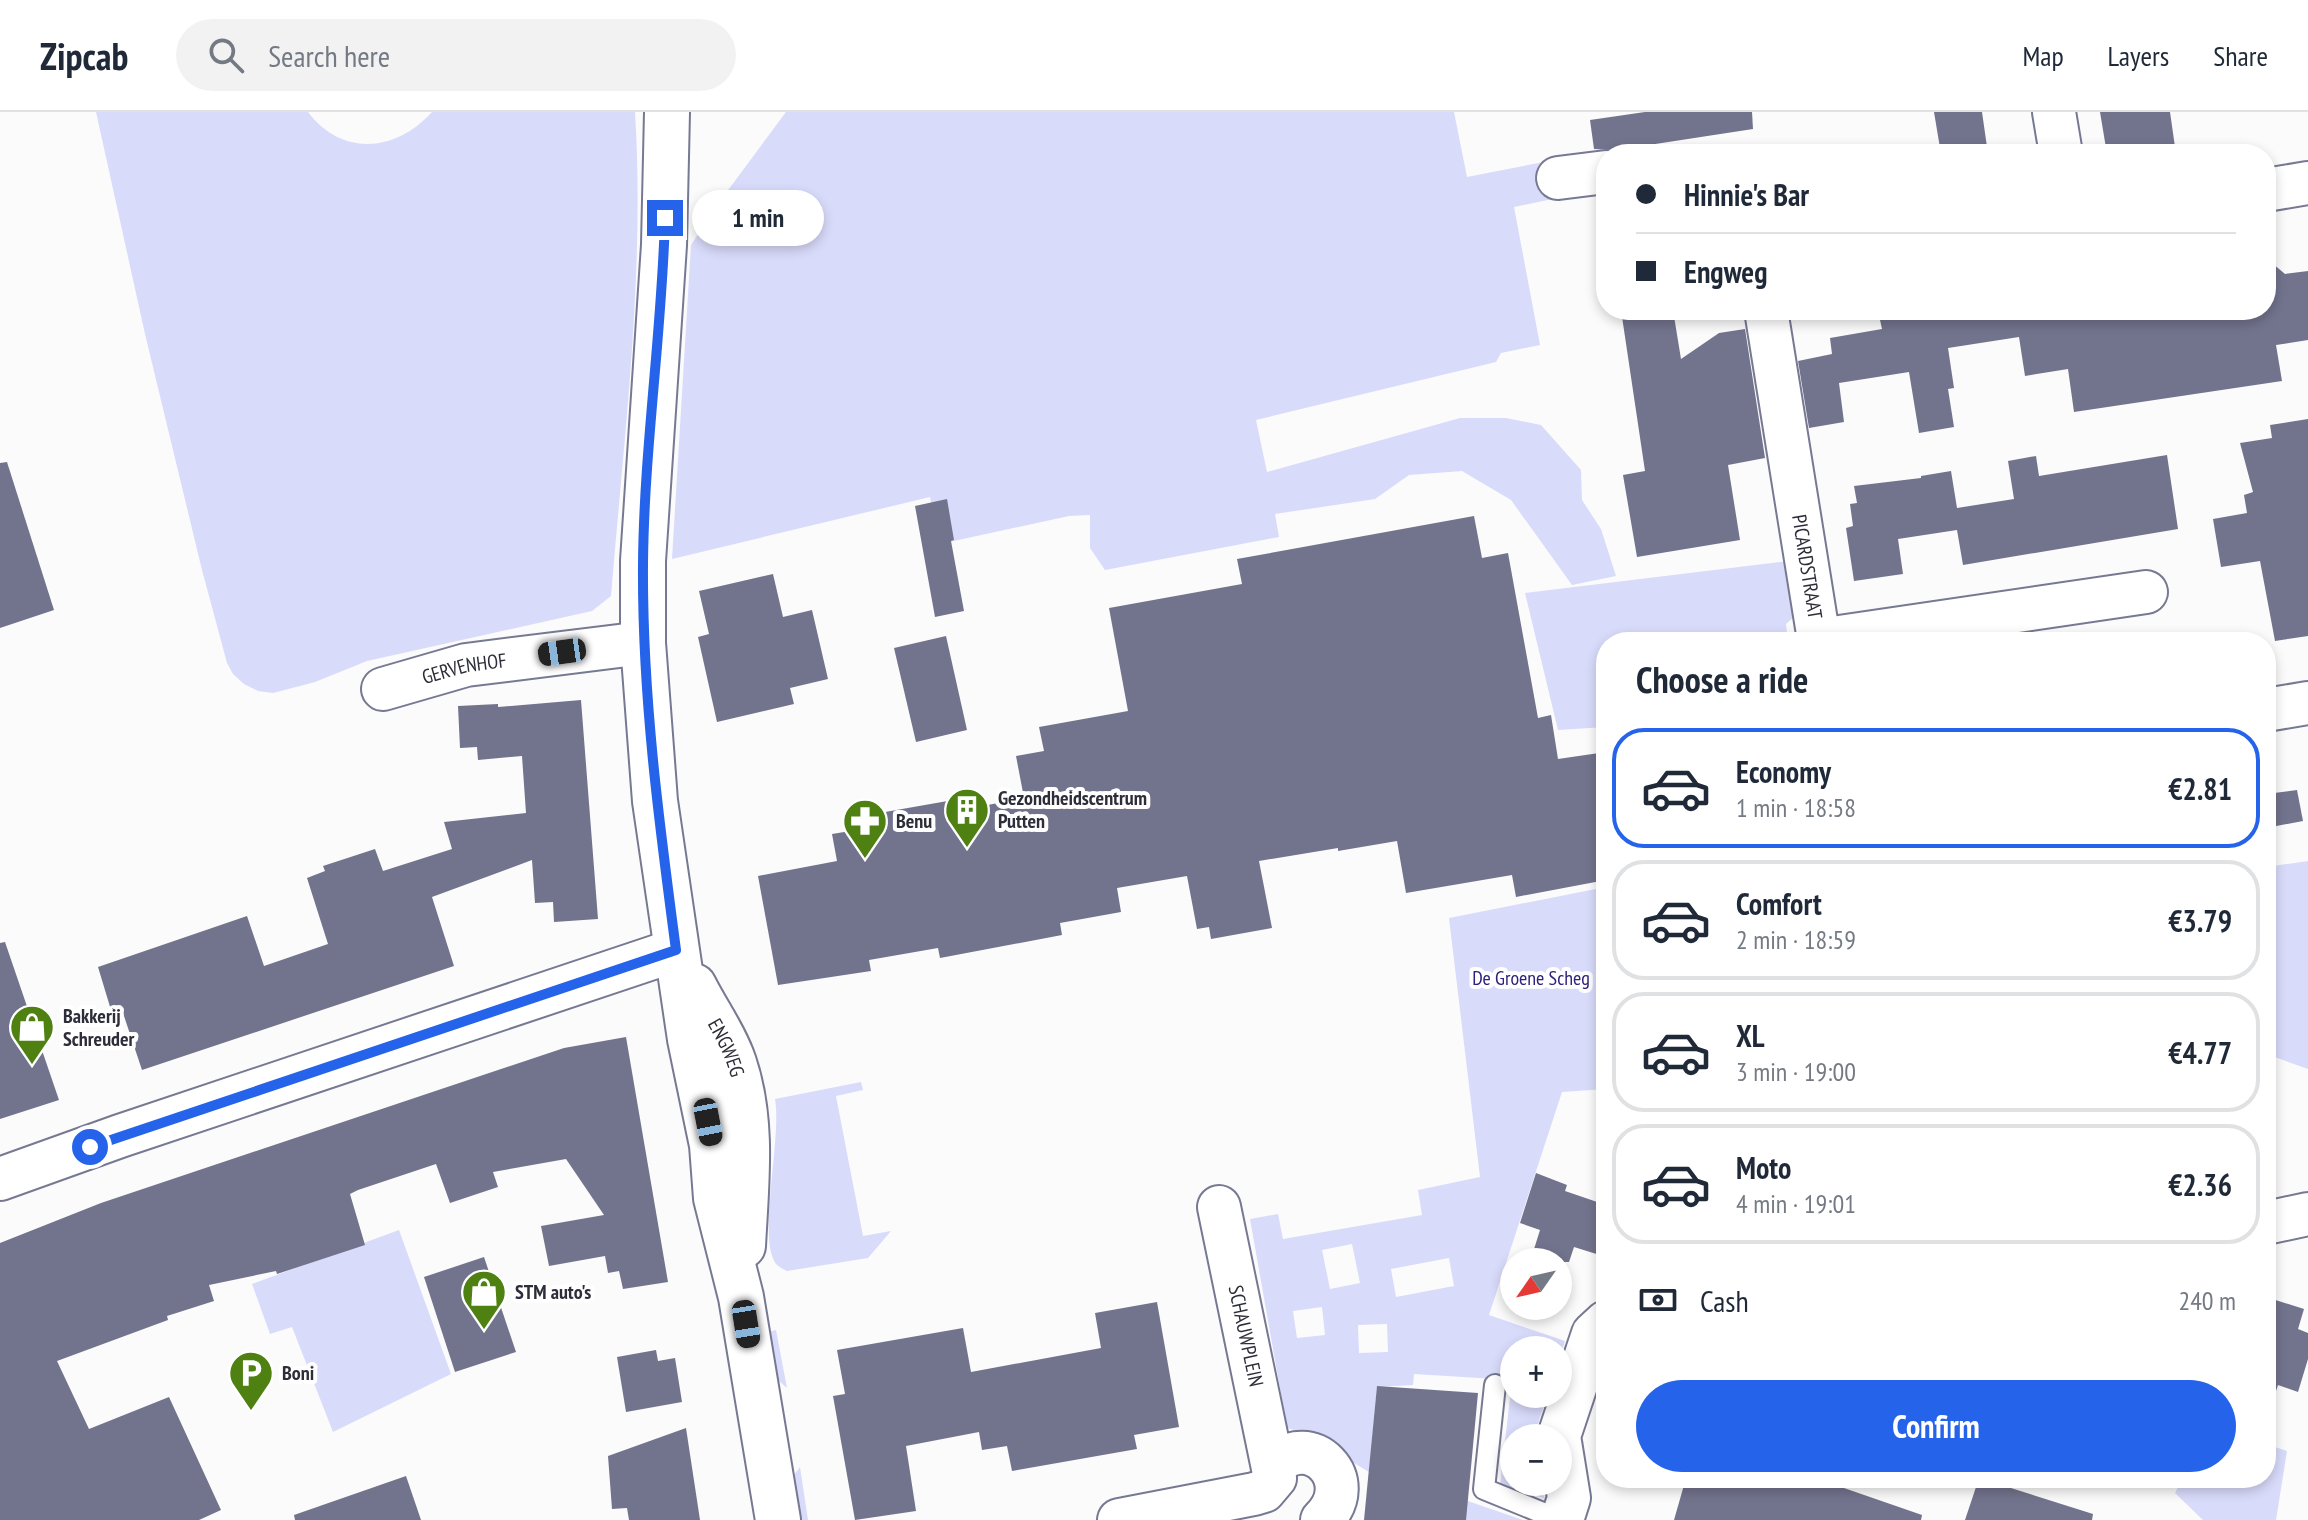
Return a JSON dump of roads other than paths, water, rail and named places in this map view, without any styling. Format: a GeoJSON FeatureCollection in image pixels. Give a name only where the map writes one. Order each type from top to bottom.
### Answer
{"type":"FeatureCollection","features":[{"type":"Feature","properties":{"kind":"street","name":"ENGWEG"},"geometry":{"type":"LineString","coordinates":[[667,112],[664,245],[643,561],[643,643],[655,801],[690,1039],[712,1145],[716,1198],[741,1297],[778,1520]]}},
{"type":"Feature","properties":{"kind":"street"},"geometry":{"type":"LineString","coordinates":[[2054,112],[2059,144]]}},
{"type":"Feature","properties":{"kind":"street"},"geometry":{"type":"LineString","coordinates":[[1558,178],[1596,173]]}},
{"type":"Feature","properties":{"kind":"street"},"geometry":{"type":"LineString","coordinates":[[2276,188],[2308,183]]}},
{"type":"Feature","properties":{"kind":"street","name":"PICARDSTRAAT"},"geometry":{"type":"LineString","coordinates":[[1768,320],[1818,632]]}},
{"type":"Feature","properties":{"kind":"street","name":"PICARDSTRAAT"},"geometry":{"type":"LineString","coordinates":[[1874,632],[2146,592]]}},
{"type":"Feature","properties":{"kind":"street","name":"GERVENHOF"},"geometry":{"type":"LineString","coordinates":[[383,689],[466,665],[643,643]]}},
{"type":"Feature","properties":{"kind":"street"},"geometry":{"type":"LineString","coordinates":[[2276,708],[2308,703]]}},
{"type":"Feature","properties":{"kind":"street"},"geometry":{"type":"LineString","coordinates":[[0,1179],[676,950]]}},
{"type":"Feature","properties":{"kind":"street","name":"SCHAUWPLEIN"},"geometry":{"type":"LineString","coordinates":[[1219,1207],[1273,1492]]}},
{"type":"Feature","properties":{"kind":"street"},"geometry":{"type":"LineString","coordinates":[[2276,1221],[2308,1214]]}},
{"type":"Feature","properties":{"kind":"street"},"geometry":{"type":"LineString","coordinates":[[1561,1520],[1569,1498],[1559,1436],[1596,1331]]}},
{"type":"Feature","properties":{"kind":"street"},"geometry":{"type":"LineString","coordinates":[[1119,1520],[1273,1492],[1280,1459],[1307,1453],[1331,1468],[1337,1482],[1337,1496],[1332,1509],[1322,1520]]}},
{"type":"Feature","properties":{"kind":"lane"},"geometry":{"type":"LineString","coordinates":[[1495,1385],[1484,1489],[1561,1520]]}},
{"type":"Feature","properties":{"kind":"place","name":"Gezondheidscentrum Putten"},"geometry":{"type":"Point","coordinates":[967,849]}},
{"type":"Feature","properties":{"kind":"place","name":"Benu"},"geometry":{"type":"Point","coordinates":[865,860]}},
{"type":"Feature","properties":{"kind":"place","name":"Bakkerij Schreuder"},"geometry":{"type":"Point","coordinates":[32,1066]}},
{"type":"Feature","properties":{"kind":"place","name":"STM auto's"},"geometry":{"type":"Point","coordinates":[484,1331]}},
{"type":"Feature","properties":{"kind":"place","name":"Boni"},"geometry":{"type":"Point","coordinates":[251,1412]}},
{"type":"Feature","properties":{"kind":"park label","name":"De Groene Scheg"},"geometry":{"type":"Point","coordinates":[1531,978]}}]}
